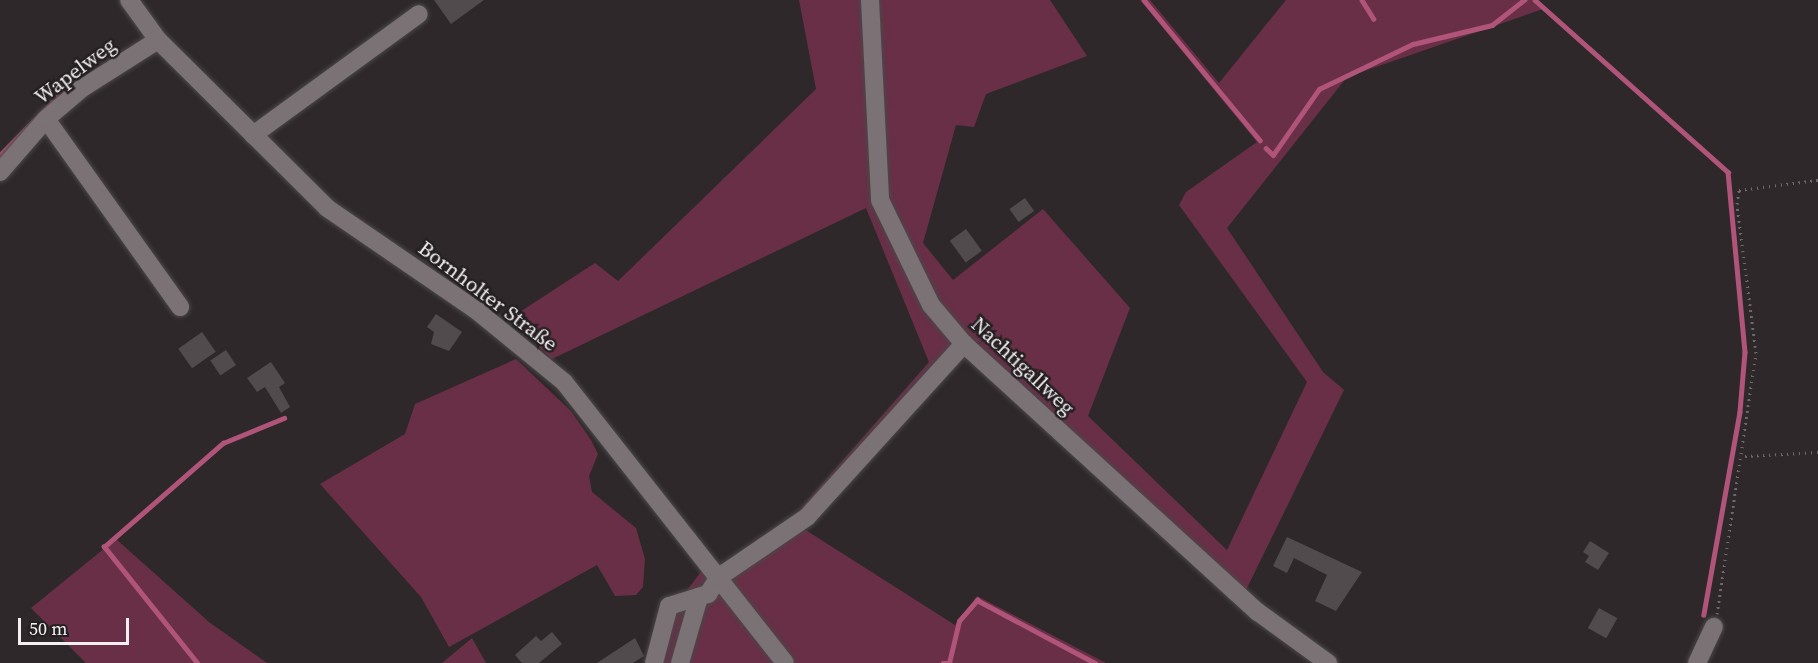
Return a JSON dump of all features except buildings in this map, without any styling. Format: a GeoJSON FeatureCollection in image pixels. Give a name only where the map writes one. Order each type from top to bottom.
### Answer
{"type":"FeatureCollection","features":[{"type":"Feature","properties":{"kind":"street","name":"Bornholter Straße"},"geometry":{"type":"LineString","coordinates":[[129,0],[158,40],[327,208],[476,310],[564,382],[785,663]]}},
{"type":"Feature","properties":{"kind":"street","name":"Nachtigallweg"},"geometry":{"type":"LineString","coordinates":[[870,0],[880,200],[931,305],[964,344],[1258,612],[1328,663]]}},
{"type":"Feature","properties":{"kind":"street"},"geometry":{"type":"LineString","coordinates":[[253,135],[419,14]]}},
{"type":"Feature","properties":{"kind":"street","name":"Wapelweg"},"geometry":{"type":"LineString","coordinates":[[0,172],[46,119],[81,89],[158,40]]}},
{"type":"Feature","properties":{"kind":"street"},"geometry":{"type":"LineString","coordinates":[[46,119],[180,307]]}},
{"type":"Feature","properties":{"kind":"street"},"geometry":{"type":"LineString","coordinates":[[654,663],[664,612],[699,597],[719,577],[807,517],[964,344]]}},
{"type":"Feature","properties":{"kind":"street"},"geometry":{"type":"LineString","coordinates":[[680,663],[699,597]]}},
{"type":"Feature","properties":{"kind":"street"},"geometry":{"type":"LineString","coordinates":[[1697,663],[1714,627]]}},
{"type":"Feature","properties":{"kind":"path"},"geometry":{"type":"LineString","coordinates":[[1714,627],[1745,456],[1756,353],[1737,204],[1740,190],[1818,180]]}},
{"type":"Feature","properties":{"kind":"path"},"geometry":{"type":"LineString","coordinates":[[1745,456],[1818,452]]}},
{"type":"Feature","properties":{"kind":"shaded area"},"geometry":{"type":"Polygon","coordinates":[[[799,0],[1050,0],[1087,56],[986,94],[974,127],[956,125],[923,243],[953,280],[1043,209],[1130,308],[1088,416],[1227,550],[1307,382],[1179,205],[1186,192],[1257,142],[1140,0],[1150,0],[1219,83],[1286,0],[1539,0],[1543,9],[1347,77],[1227,228],[1323,372],[1344,390],[1246,590],[1232,601],[965,356],[985,339],[973,347],[805,513],[802,507],[929,362],[866,208],[552,359],[509,319],[595,263],[618,281],[816,89],[799,0]]]}},
{"type":"Feature","properties":{"kind":"shaded area"},"geometry":{"type":"Polygon","coordinates":[[[516,359],[571,411],[591,440],[598,454],[589,476],[592,492],[636,528],[645,559],[643,587],[636,595],[615,596],[597,565],[449,647],[421,597],[320,484],[405,434],[415,404],[516,359]]]}},
{"type":"Feature","properties":{"kind":"shaded area"},"geometry":{"type":"Polygon","coordinates":[[[804,529],[955,625],[977,596],[1106,663],[793,663],[727,578],[804,529]]]}},
{"type":"Feature","properties":{"kind":"shaded area"},"geometry":{"type":"Polygon","coordinates":[[[116,539],[209,622],[267,663],[86,663],[31,608],[116,539]]]}},
{"type":"Feature","properties":{"kind":"shaded area"},"geometry":{"type":"Polygon","coordinates":[[[703,569],[775,663],[660,663],[664,621],[703,569]]]}},
{"type":"Feature","properties":{"kind":"shaded area"},"geometry":{"type":"Polygon","coordinates":[[[472,638],[486,663],[442,663],[472,638]]]}},
{"type":"Feature","properties":{"kind":"waterway"},"geometry":{"type":"LineString","coordinates":[[1144,0],[1260,140]]}},
{"type":"Feature","properties":{"kind":"waterway"},"geometry":{"type":"LineString","coordinates":[[1362,0],[1374,19]]}},
{"type":"Feature","properties":{"kind":"waterway"},"geometry":{"type":"LineString","coordinates":[[1266,148],[1273,155],[1319,89],[1413,44],[1492,25],[1524,0]]}},
{"type":"Feature","properties":{"kind":"waterway"},"geometry":{"type":"LineString","coordinates":[[1535,0],[1728,172],[1745,352],[1740,412],[1704,615]]}},
{"type":"Feature","properties":{"kind":"waterway"},"geometry":{"type":"LineString","coordinates":[[0,155],[64,90]]}},
{"type":"Feature","properties":{"kind":"waterway"},"geometry":{"type":"LineString","coordinates":[[197,663],[104,547],[223,443],[284,418]]}},
{"type":"Feature","properties":{"kind":"waterway"},"geometry":{"type":"LineString","coordinates":[[943,663],[949,663],[959,621],[977,600],[1095,663]]}}]}
